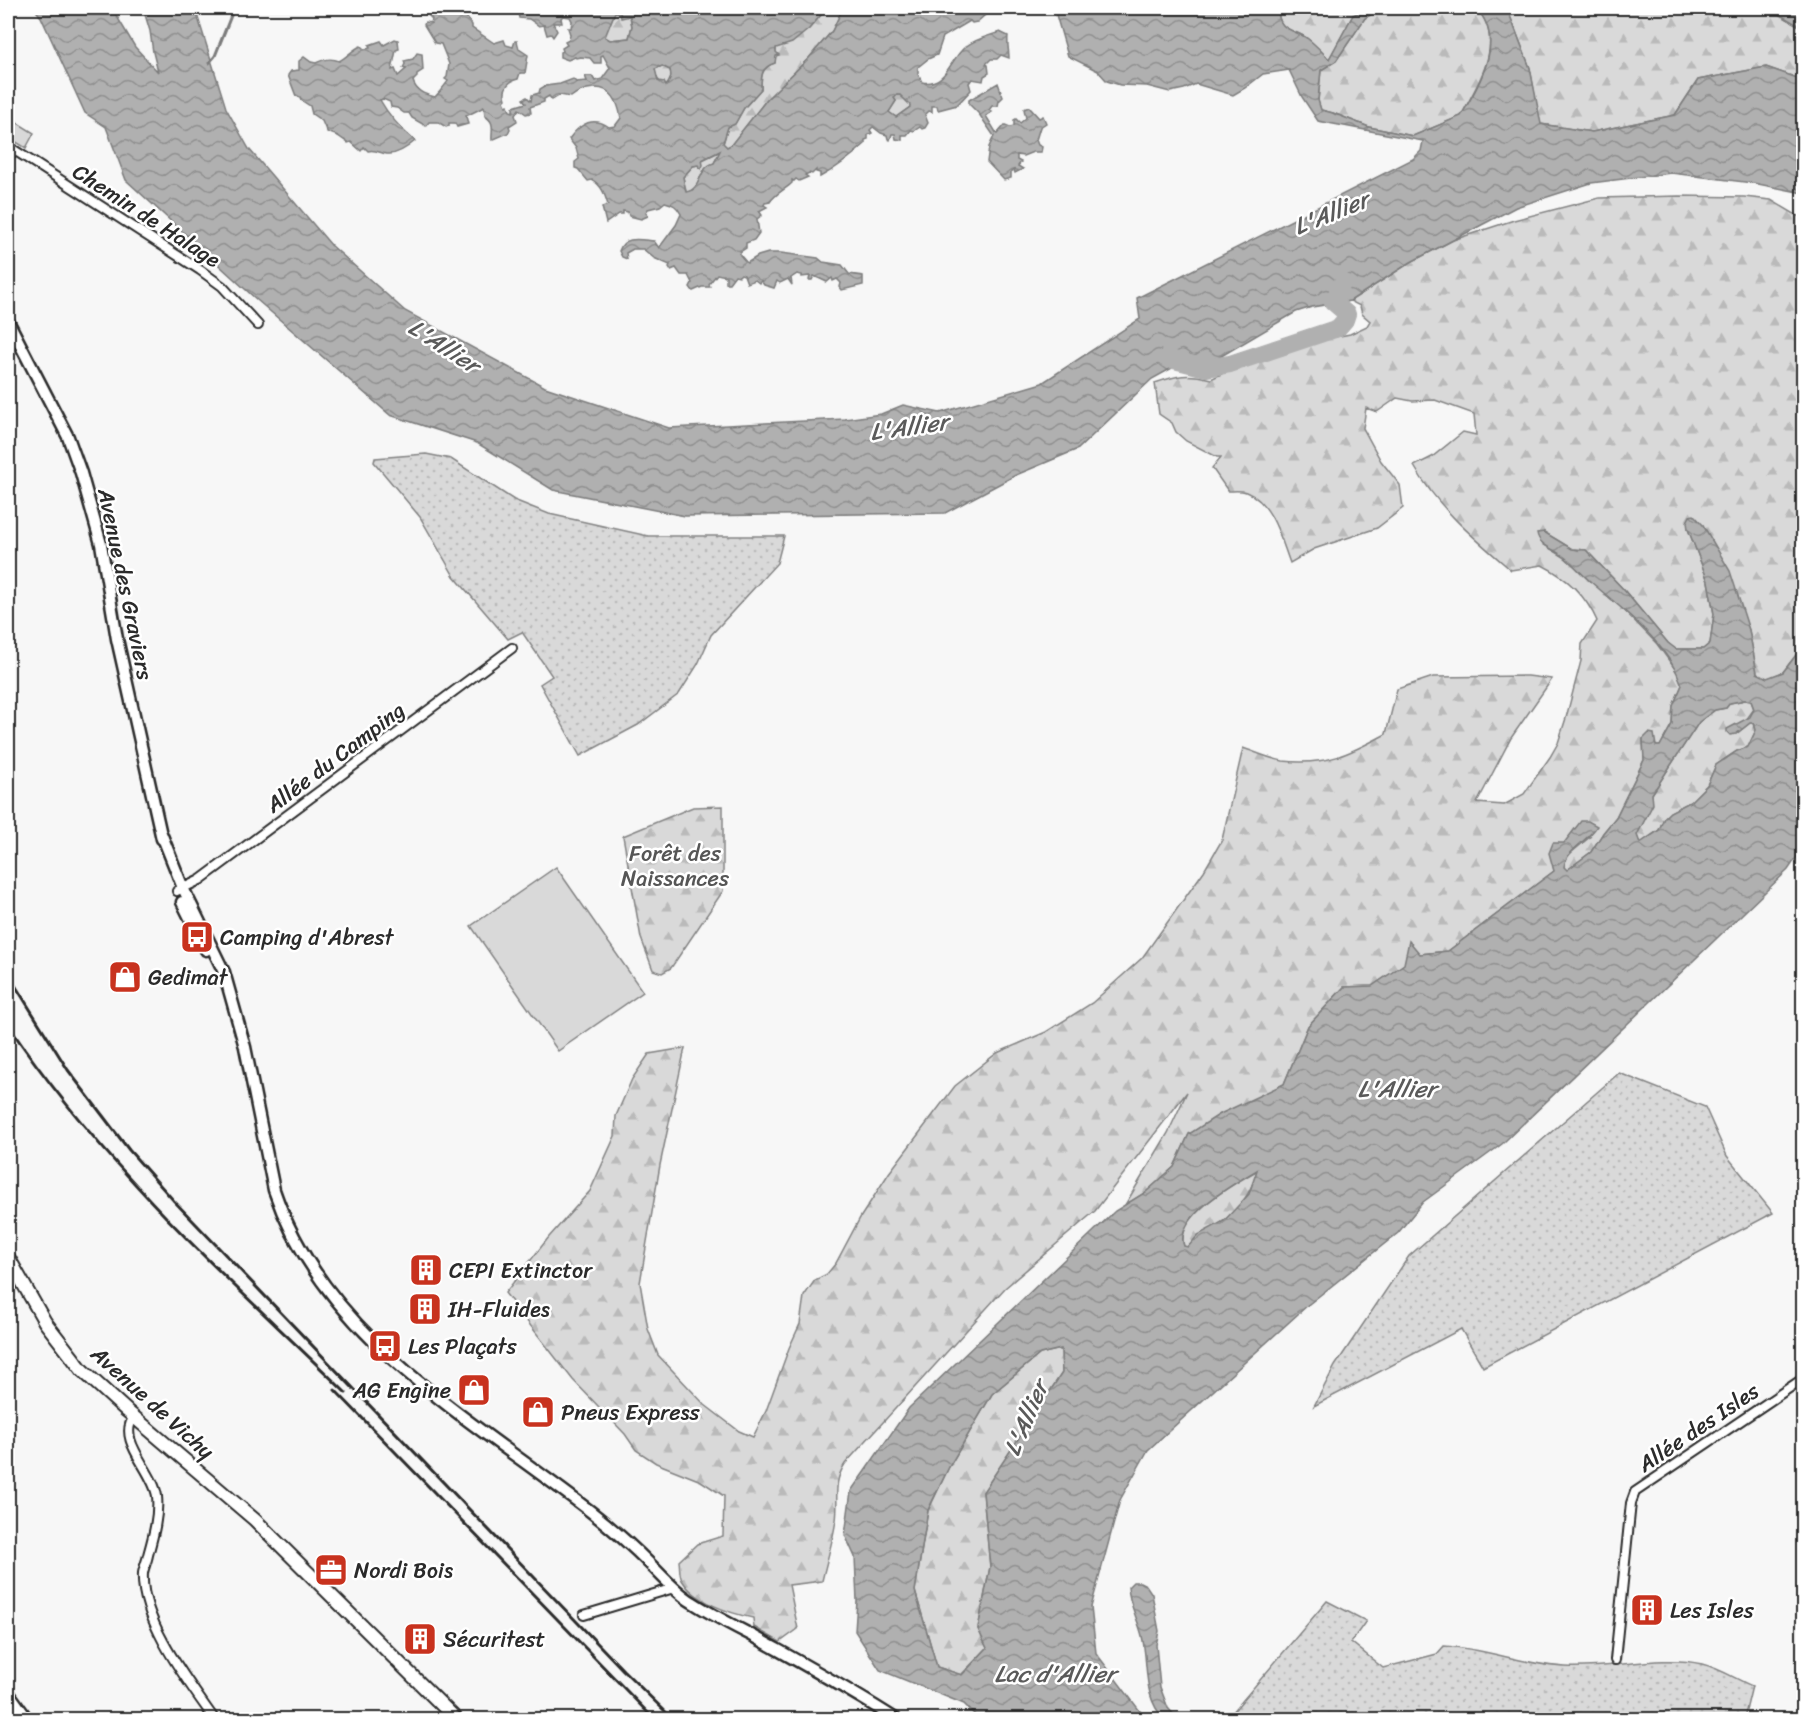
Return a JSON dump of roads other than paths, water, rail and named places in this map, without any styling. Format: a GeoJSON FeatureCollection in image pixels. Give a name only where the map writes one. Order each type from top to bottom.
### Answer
{"type":"FeatureCollection","features":[{"type":"Feature","properties":{"kind":"main road","name":"Avenue de Vichy"},"geometry":{"type":"LineString","coordinates":[[8,1257],[45,1322],[82,1370],[255,1520],[457,1719]]}},
{"type":"Feature","properties":{"kind":"street","name":"Chemin de Halage"},"geometry":{"type":"LineString","coordinates":[[8,146],[200,270],[222,286],[258,325]]}},
{"type":"Feature","properties":{"kind":"street","name":"Avenue des Graviers"},"geometry":{"type":"LineString","coordinates":[[8,321],[68,437],[81,473],[101,544],[117,639],[162,833],[180,890],[224,972],[245,1047],[274,1190],[293,1237],[323,1284],[358,1324],[396,1361],[458,1413],[590,1511],[623,1538],[690,1601],[813,1669],[897,1719]]}},
{"type":"Feature","properties":{"kind":"street","name":"Allée du Camping"},"geometry":{"type":"LineString","coordinates":[[180,890],[200,880],[512,648]]}},
{"type":"Feature","properties":{"kind":"street","name":"Allée des Isles"},"geometry":{"type":"LineString","coordinates":[[1615,1660],[1631,1503],[1635,1492],[1803,1378]]}},
{"type":"Feature","properties":{"kind":"street"},"geometry":{"type":"LineString","coordinates":[[134,1417],[128,1430],[131,1445],[150,1475],[157,1496],[157,1514],[143,1573],[147,1601],[169,1652],[215,1719]]}},
{"type":"Feature","properties":{"kind":"street"},"geometry":{"type":"LineString","coordinates":[[584,1615],[674,1588]]}},
{"type":"Feature","properties":{"kind":"street"},"geometry":{"type":"LineString","coordinates":[[8,1692],[28,1719]]}},
{"type":"Feature","properties":{"kind":"water","name":"L'Allier"},"geometry":{"type":"Polygon","coordinates":[[[34,8],[112,8],[135,47],[158,72],[143,8],[195,8],[226,108],[249,149],[331,245],[405,311],[545,387],[669,428],[845,419],[881,414],[903,405],[940,413],[1042,383],[1140,319],[1137,298],[1413,159],[1421,151],[1423,141],[1318,121],[1302,97],[1289,70],[1263,74],[1233,95],[1196,84],[1170,92],[1147,86],[1120,85],[1107,81],[1098,71],[1068,56],[1054,8],[1278,8],[1281,22],[1287,29],[1308,39],[1329,59],[1353,15],[1369,8],[1382,8],[1365,18],[1336,61],[1321,70],[1318,100],[1321,110],[1369,127],[1413,136],[1461,116],[1482,76],[1490,48],[1489,34],[1485,21],[1476,8],[1507,8],[1530,68],[1541,124],[1592,132],[1675,115],[1698,80],[1766,67],[1803,80],[1803,193],[1753,183],[1671,173],[1591,183],[1516,207],[1411,262],[1350,301],[1296,312],[1218,358],[1172,368],[1152,379],[1078,449],[1016,475],[945,513],[685,516],[553,490],[477,443],[390,415],[257,300],[126,180],[106,127],[85,113],[41,17],[34,8]]]}},
{"type":"Feature","properties":{"kind":"water"},"geometry":{"type":"Polygon","coordinates":[[[439,8],[441,11],[449,11],[452,16],[458,10],[462,11],[472,28],[494,43],[504,40],[506,45],[513,47],[517,41],[519,49],[528,55],[525,73],[520,73],[518,79],[509,83],[506,88],[504,101],[513,112],[513,107],[526,103],[523,99],[527,97],[531,101],[532,95],[539,93],[540,89],[545,86],[573,79],[576,82],[587,81],[585,76],[592,76],[595,81],[602,79],[610,68],[603,55],[601,63],[594,63],[590,58],[575,57],[568,60],[560,57],[562,48],[567,45],[565,42],[569,40],[568,28],[571,28],[572,21],[570,17],[563,16],[562,23],[553,23],[557,31],[553,37],[551,34],[547,35],[544,25],[539,26],[529,19],[519,18],[517,8],[827,8],[809,29],[792,43],[776,48],[779,55],[776,56],[775,63],[764,70],[761,89],[744,108],[735,124],[728,127],[723,143],[727,147],[767,99],[809,58],[832,31],[843,8],[993,8],[977,22],[970,21],[943,37],[937,55],[918,67],[918,74],[922,82],[937,80],[947,71],[965,47],[1000,32],[1008,36],[1009,58],[1001,55],[997,59],[991,59],[986,64],[989,73],[984,76],[983,81],[972,79],[969,83],[971,90],[957,105],[938,110],[937,106],[932,106],[932,112],[929,111],[925,115],[928,123],[925,128],[911,130],[907,135],[902,135],[902,140],[896,139],[895,134],[892,134],[890,140],[887,135],[873,127],[865,144],[844,162],[820,177],[820,173],[816,170],[799,181],[792,180],[792,183],[770,202],[765,203],[767,207],[759,211],[762,215],[757,219],[759,233],[754,240],[746,243],[746,248],[740,252],[747,263],[768,253],[818,258],[823,262],[842,265],[849,274],[863,276],[863,285],[842,290],[841,283],[837,279],[833,281],[832,278],[827,282],[814,276],[812,280],[809,280],[810,276],[802,277],[797,274],[791,278],[792,285],[788,279],[780,283],[777,281],[774,288],[764,285],[761,281],[759,283],[755,280],[747,283],[744,275],[741,274],[735,275],[729,283],[726,283],[726,276],[717,274],[709,284],[710,287],[702,287],[693,291],[688,275],[681,275],[676,268],[671,270],[670,265],[654,258],[643,249],[633,249],[626,253],[627,259],[622,257],[619,251],[625,243],[634,240],[654,241],[659,248],[681,214],[676,207],[665,202],[648,209],[646,212],[648,216],[641,219],[629,216],[628,212],[623,211],[623,214],[619,214],[606,223],[602,207],[608,205],[603,191],[595,182],[588,181],[575,168],[575,162],[579,159],[576,148],[569,139],[573,134],[586,123],[603,123],[609,127],[615,126],[621,118],[616,101],[605,90],[587,89],[571,97],[560,95],[552,100],[549,96],[544,99],[544,102],[530,107],[531,113],[526,114],[519,109],[515,115],[517,121],[509,126],[508,133],[492,140],[492,124],[485,116],[484,107],[466,116],[468,124],[457,127],[455,123],[449,123],[446,127],[438,122],[429,122],[426,126],[412,118],[409,113],[391,107],[390,102],[383,99],[380,100],[392,117],[415,141],[391,154],[368,151],[364,147],[361,151],[351,142],[348,143],[327,132],[322,121],[312,114],[310,106],[296,96],[288,75],[291,71],[299,70],[299,61],[304,57],[316,63],[328,59],[339,61],[361,46],[364,49],[370,48],[369,45],[381,41],[384,45],[395,39],[398,40],[399,49],[396,50],[392,70],[395,69],[398,76],[406,69],[403,68],[404,61],[413,59],[417,53],[422,54],[423,70],[413,81],[421,92],[435,97],[448,81],[445,79],[449,64],[441,44],[435,43],[424,25],[425,22],[431,23],[432,19],[429,16],[439,8]],[[615,12],[605,37],[610,40],[629,38],[632,26],[630,16],[621,18],[620,12],[615,12]],[[662,66],[655,69],[658,81],[664,82],[666,86],[671,75],[670,70],[662,66]],[[900,95],[894,98],[896,101],[889,112],[896,117],[910,105],[900,95]],[[720,151],[702,160],[701,169],[698,165],[693,166],[683,177],[686,192],[695,187],[705,169],[714,163],[720,151]]]}},
{"type":"Feature","properties":{"kind":"water"},"geometry":{"type":"Polygon","coordinates":[[[1768,8],[1803,8],[1803,28],[1768,8]]]}},
{"type":"Feature","properties":{"kind":"water"},"geometry":{"type":"Polygon","coordinates":[[[998,83],[1003,97],[998,106],[992,106],[989,110],[992,112],[986,116],[997,134],[1005,125],[1014,126],[1014,120],[1020,123],[1026,118],[1024,109],[1029,107],[1039,118],[1043,116],[1046,123],[1040,127],[1036,140],[1042,147],[1041,152],[1017,155],[1017,160],[1021,162],[1018,166],[1023,169],[1015,173],[1014,170],[1011,172],[1011,178],[1004,180],[987,162],[989,147],[994,136],[969,104],[969,100],[998,83]]]}},
{"type":"Feature","properties":{"kind":"water","name":"L'Allier"},"geometry":{"type":"Polygon","coordinates":[[[1694,515],[1703,525],[1730,571],[1749,630],[1757,673],[1767,678],[1783,672],[1803,646],[1803,848],[1788,870],[1502,1144],[1423,1202],[1398,1233],[1309,1304],[1148,1450],[1120,1500],[1091,1607],[1096,1653],[1146,1719],[979,1719],[964,1704],[880,1670],[855,1631],[857,1601],[855,1557],[845,1535],[851,1491],[909,1408],[1115,1211],[1146,1192],[1174,1167],[1189,1134],[1220,1114],[1284,1084],[1308,1026],[1344,987],[1372,986],[1404,964],[1409,941],[1420,954],[1448,951],[1554,871],[1549,853],[1553,843],[1564,843],[1581,821],[1588,821],[1597,826],[1573,851],[1564,867],[1567,870],[1591,852],[1616,817],[1644,760],[1643,739],[1649,733],[1654,734],[1656,746],[1660,746],[1672,724],[1673,706],[1682,685],[1666,655],[1643,628],[1567,559],[1544,544],[1537,533],[1544,532],[1572,549],[1586,550],[1624,590],[1668,643],[1676,649],[1703,649],[1710,643],[1714,614],[1708,581],[1688,529],[1687,522],[1690,516],[1694,515]],[[1751,701],[1730,703],[1726,708],[1715,710],[1699,722],[1652,794],[1653,804],[1637,835],[1640,843],[1659,830],[1664,818],[1670,812],[1690,802],[1707,785],[1716,765],[1737,751],[1748,747],[1756,730],[1754,723],[1750,723],[1736,734],[1730,735],[1727,732],[1727,729],[1750,717],[1754,709],[1751,701]],[[1257,1170],[1222,1192],[1197,1212],[1188,1224],[1183,1235],[1184,1246],[1188,1247],[1198,1235],[1224,1221],[1249,1194],[1257,1170]],[[1061,1349],[1040,1354],[992,1394],[949,1467],[928,1510],[915,1591],[937,1667],[962,1675],[987,1648],[978,1629],[990,1567],[983,1492],[1062,1373],[1061,1349]]]}},
{"type":"Feature","properties":{"kind":"water"},"geometry":{"type":"Polygon","coordinates":[[[1133,1582],[1146,1585],[1152,1594],[1159,1631],[1156,1645],[1160,1687],[1168,1708],[1175,1716],[1182,1719],[1164,1719],[1152,1700],[1147,1680],[1142,1636],[1129,1594],[1128,1587],[1133,1582]]]}},
{"type":"Feature","properties":{"kind":"waterway"},"geometry":{"type":"LineString","coordinates":[[209,63],[215,56],[234,8]]}},
{"type":"Feature","properties":{"kind":"waterway"},"geometry":{"type":"LineString","coordinates":[[1166,358],[1206,368],[1230,364],[1338,328],[1347,314],[1333,302],[1343,282]]}},
{"type":"Feature","properties":{"kind":"railway"},"geometry":{"type":"LineString","coordinates":[[8,974],[68,1070],[129,1150],[174,1201],[623,1670],[674,1720]]}},
{"type":"Feature","properties":{"kind":"railway"},"geometry":{"type":"LineString","coordinates":[[8,1025],[69,1107],[136,1185],[213,1265],[346,1393]]}},
{"type":"Feature","properties":{"kind":"railway"},"geometry":{"type":"LineString","coordinates":[[335,1390],[655,1720]]}},
{"type":"Feature","properties":{"kind":"place","name":"Camping d'Abrest"},"geometry":{"type":"Point","coordinates":[197,937]}},
{"type":"Feature","properties":{"kind":"place","name":"Gedimat"},"geometry":{"type":"Point","coordinates":[125,977]}},
{"type":"Feature","properties":{"kind":"place","name":"CEPI Extinctor"},"geometry":{"type":"Point","coordinates":[426,1270]}},
{"type":"Feature","properties":{"kind":"place","name":"IH-Fluides"},"geometry":{"type":"Point","coordinates":[425,1309]}},
{"type":"Feature","properties":{"kind":"place","name":"Les Plaçats"},"geometry":{"type":"Point","coordinates":[385,1346]}},
{"type":"Feature","properties":{"kind":"place","name":"AG Engine"},"geometry":{"type":"Point","coordinates":[474,1390]}},
{"type":"Feature","properties":{"kind":"place","name":"Pneus Express"},"geometry":{"type":"Point","coordinates":[538,1412]}},
{"type":"Feature","properties":{"kind":"place","name":"Nordi Bois"},"geometry":{"type":"Point","coordinates":[331,1570]}},
{"type":"Feature","properties":{"kind":"place","name":"Les Isles"},"geometry":{"type":"Point","coordinates":[1647,1610]}},
{"type":"Feature","properties":{"kind":"place","name":"Sécuritest"},"geometry":{"type":"Point","coordinates":[420,1639]}},
{"type":"Feature","properties":{"kind":"park label","name":"Forêt des Naissances"},"geometry":{"type":"Point","coordinates":[675,866]}},
{"type":"Feature","properties":{"kind":"water label","name":"Lac d'Allier"},"geometry":{"type":"Point","coordinates":[1055,1674]}}]}
